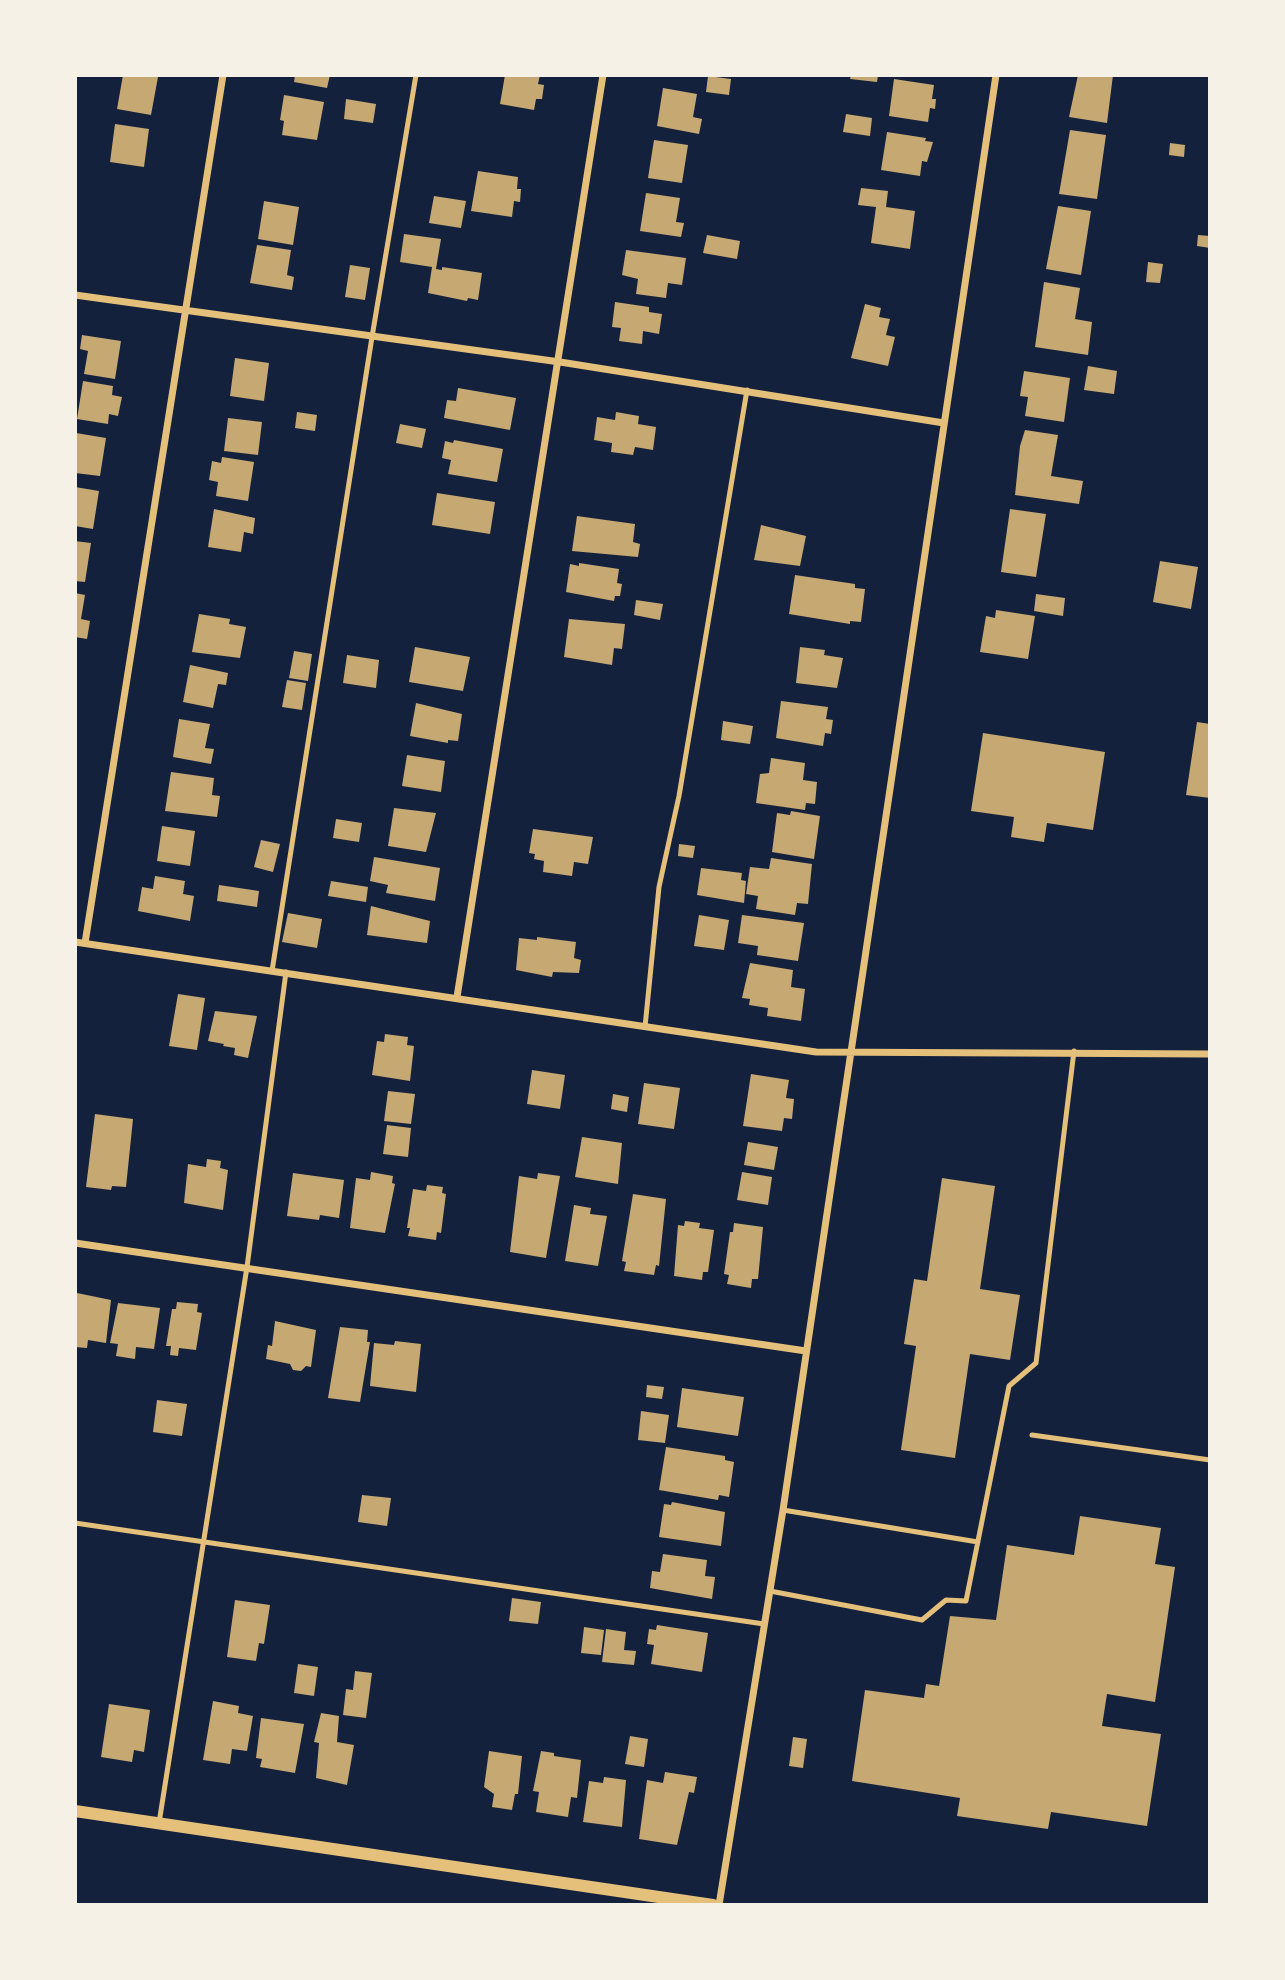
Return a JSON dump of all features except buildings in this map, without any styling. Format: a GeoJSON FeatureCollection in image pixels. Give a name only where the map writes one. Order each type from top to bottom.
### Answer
{"type":"FeatureCollection","features":[{"type":"Feature","properties":{"kind":"street"},"geometry":{"type":"LineString","coordinates":[[85,943],[223,75]]}},
{"type":"Feature","properties":{"kind":"street"},"geometry":{"type":"LineString","coordinates":[[457,997],[560,362],[603,75]]}},
{"type":"Feature","properties":{"kind":"street"},"geometry":{"type":"LineString","coordinates":[[719,1905],[783,1510],[849,1051],[996,75]]}},
{"type":"Feature","properties":{"kind":"street"},"geometry":{"type":"LineString","coordinates":[[75,295],[560,362],[747,390],[944,424]]}},
{"type":"Feature","properties":{"kind":"street"},"geometry":{"type":"LineString","coordinates":[[75,942],[816,1052],[1074,1051],[1210,1054]]}},
{"type":"Feature","properties":{"kind":"street"},"geometry":{"type":"LineString","coordinates":[[75,1243],[806,1351]]}},
{"type":"Feature","properties":{"kind":"street"},"geometry":{"type":"LineString","coordinates":[[75,1811],[712,1905]]}},
{"type":"Feature","properties":{"kind":"lane"},"geometry":{"type":"LineString","coordinates":[[272,971],[416,75]]}},
{"type":"Feature","properties":{"kind":"lane"},"geometry":{"type":"LineString","coordinates":[[645,1027],[659,887],[679,796],[747,390]]}},
{"type":"Feature","properties":{"kind":"lane"},"geometry":{"type":"LineString","coordinates":[[159,1824],[247,1267],[286,972]]}},
{"type":"Feature","properties":{"kind":"lane"},"geometry":{"type":"LineString","coordinates":[[770,1591],[922,1620],[946,1600],[966,1601],[1009,1386],[1036,1363],[1074,1051]]}},
{"type":"Feature","properties":{"kind":"lane"},"geometry":{"type":"LineString","coordinates":[[1032,1436],[1210,1460]]}},
{"type":"Feature","properties":{"kind":"lane"},"geometry":{"type":"LineString","coordinates":[[783,1510],[978,1542]]}},
{"type":"Feature","properties":{"kind":"lane"},"geometry":{"type":"LineString","coordinates":[[75,1523],[764,1624]]}}]}
